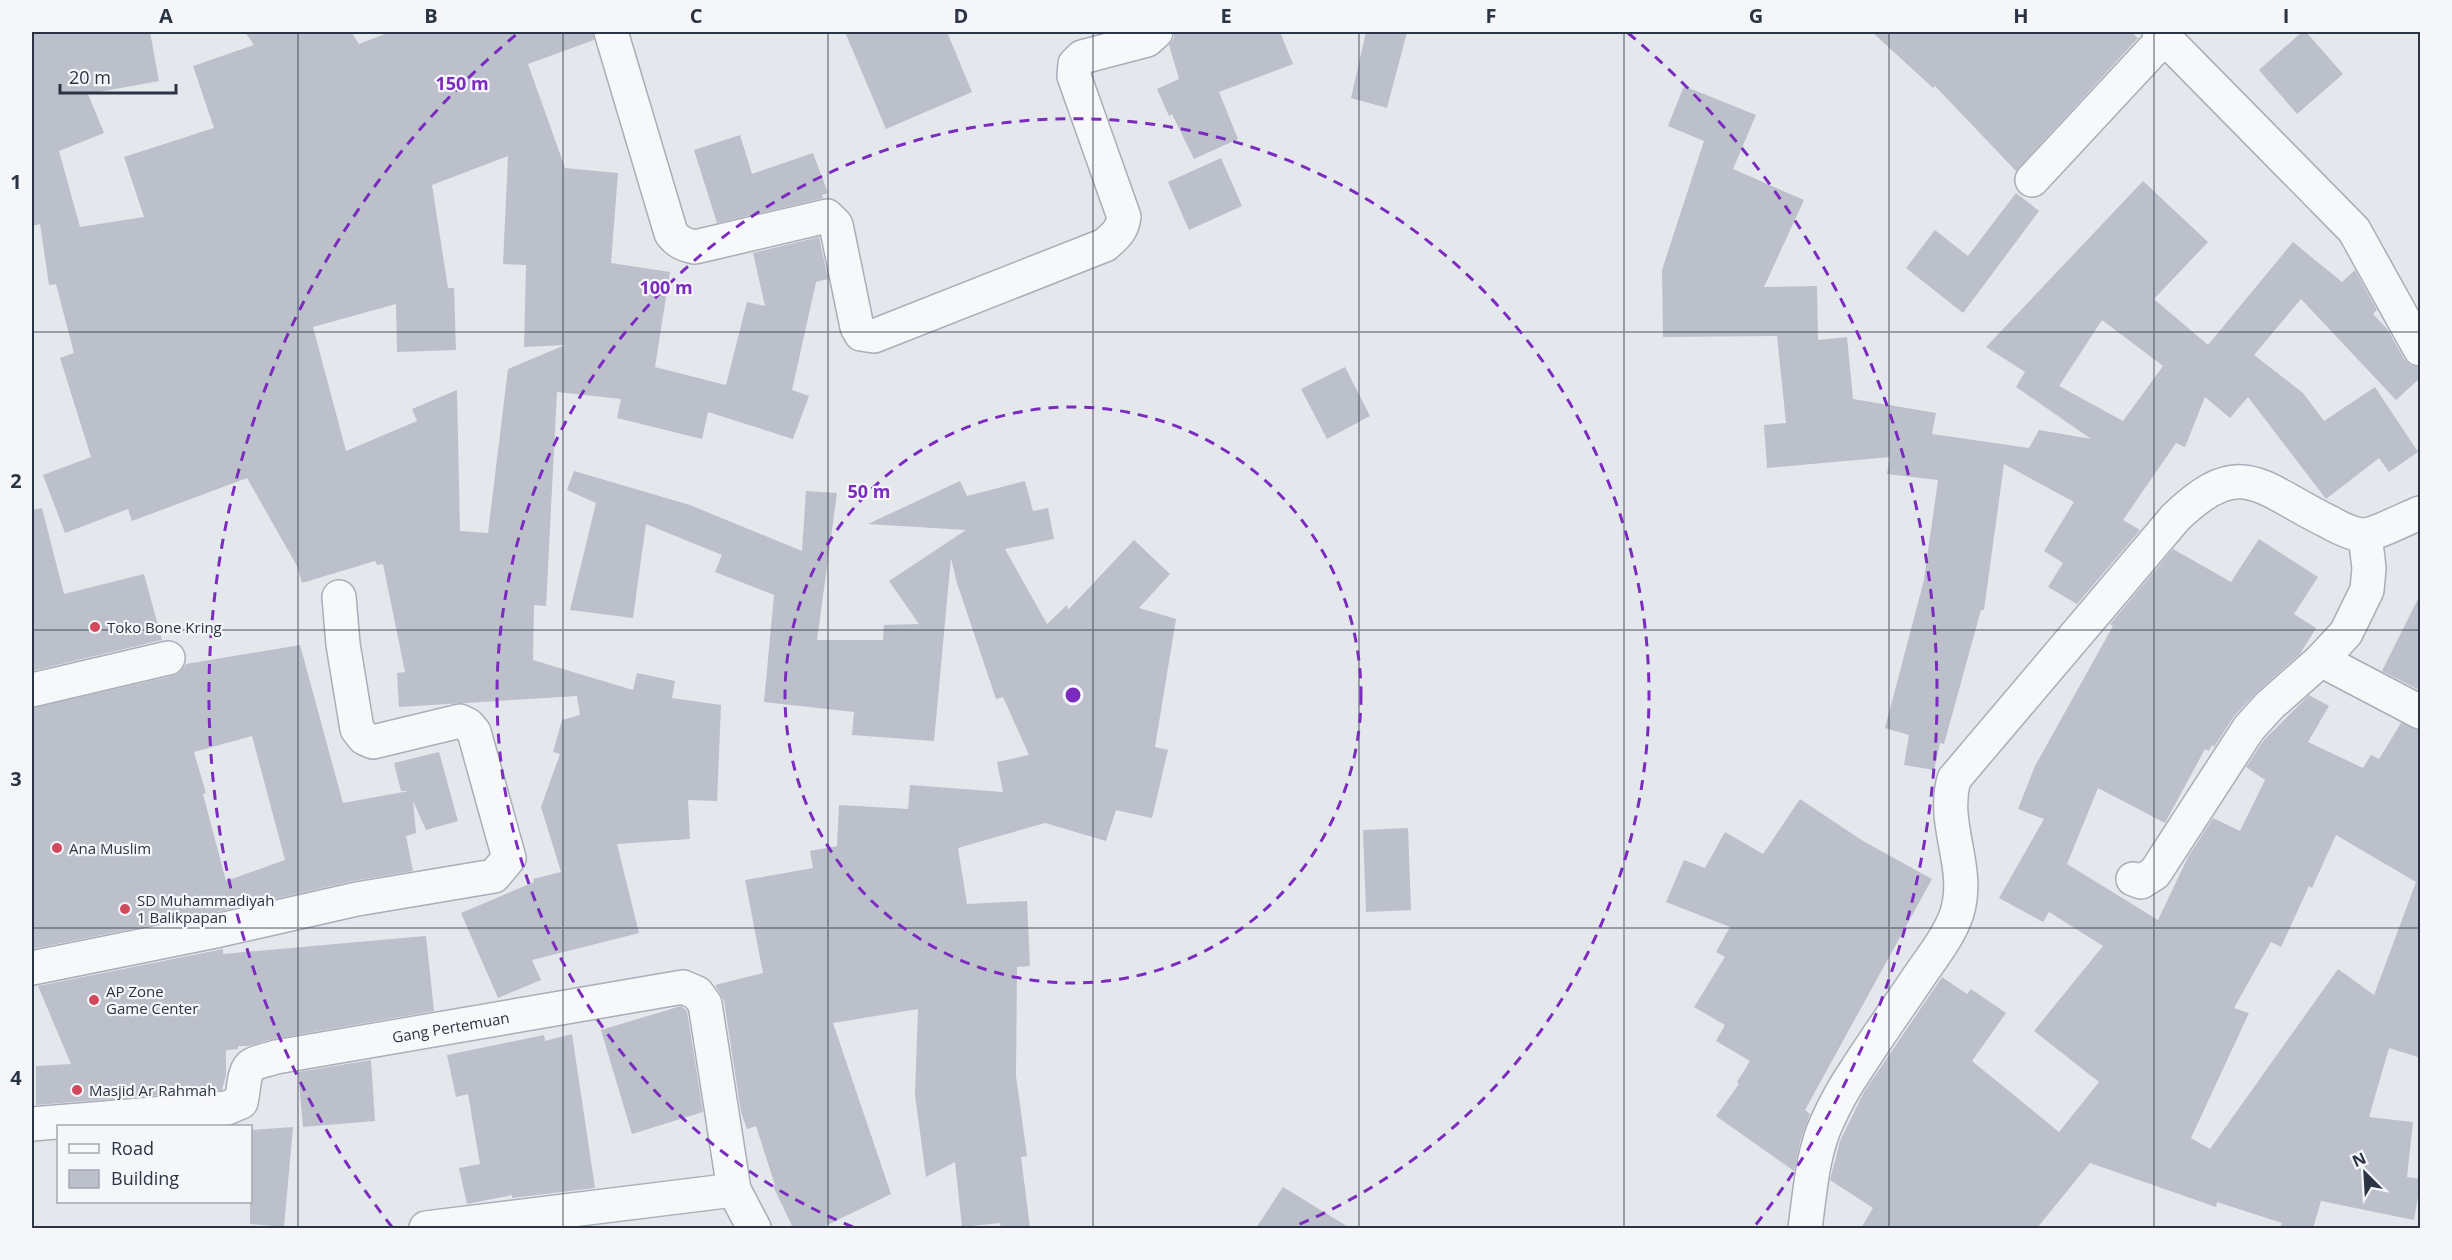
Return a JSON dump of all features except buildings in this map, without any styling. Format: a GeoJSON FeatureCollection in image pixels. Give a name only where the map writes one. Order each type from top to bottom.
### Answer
{"type":"FeatureCollection","features":[{"type":"Feature","properties":{"kind":"street"},"geometry":{"type":"LineString","coordinates":[[611,32],[671,233],[676,240],[695,247],[827,216],[836,225],[857,327],[861,334],[874,336],[1104,245],[1123,228],[1124,217],[1074,76],[1075,64],[1082,57],[1147,40],[1156,32]]}},
{"type":"Feature","properties":{"kind":"street"},"geometry":{"type":"LineString","coordinates":[[2032,180],[2162,34],[2354,230],[2421,349]]}},
{"type":"Feature","properties":{"kind":"street"},"geometry":{"type":"LineString","coordinates":[[1804,1228],[1816,1160],[1826,1123],[1854,1072],[1936,952],[1956,915],[1962,884],[1960,860],[1951,826],[1950,793],[1954,779],[2175,518],[2196,497],[2215,486],[2236,481],[2254,484],[2271,491],[2337,526],[2365,535],[2421,513]]}},
{"type":"Feature","properties":{"kind":"street"},"geometry":{"type":"LineString","coordinates":[[2133,879],[2141,882],[2155,873],[2249,728],[2346,633],[2367,590],[2369,568],[2365,535]]}},
{"type":"Feature","properties":{"kind":"street"},"geometry":{"type":"LineString","coordinates":[[32,968],[220,930],[357,899],[494,876],[503,867],[509,858],[474,732],[468,724],[460,721],[373,742],[364,738],[357,729],[343,645],[339,597]]}},
{"type":"Feature","properties":{"kind":"street"},"geometry":{"type":"LineString","coordinates":[[32,690],[168,658]]}},
{"type":"Feature","properties":{"kind":"street"},"geometry":{"type":"LineString","coordinates":[[2321,660],[2421,712]]}},
{"type":"Feature","properties":{"kind":"street","name":"Gang Pertemuan"},"geometry":{"type":"LineString","coordinates":[[32,1124],[227,1108],[241,1102],[249,1068],[253,1064],[276,1057],[683,987],[697,993],[705,1004],[734,1190],[754,1228]]}},
{"type":"Feature","properties":{"kind":"street"},"geometry":{"type":"LineString","coordinates":[[426,1228],[734,1190]]}},
{"type":"Feature","properties":{"kind":"place","name":"Toko Bone Kring"},"geometry":{"type":"Point","coordinates":[95,627]}},
{"type":"Feature","properties":{"kind":"place","name":"Ana Muslim"},"geometry":{"type":"Point","coordinates":[57,848]}},
{"type":"Feature","properties":{"kind":"place","name":"SD Muhammadiyah 1 Balikpapan"},"geometry":{"type":"Point","coordinates":[125,909]}},
{"type":"Feature","properties":{"kind":"place","name":"AP Zone Game Center"},"geometry":{"type":"Point","coordinates":[94,1000]}},
{"type":"Feature","properties":{"kind":"place","name":"Masjid Ar Rahmah"},"geometry":{"type":"Point","coordinates":[77,1090]}}]}
